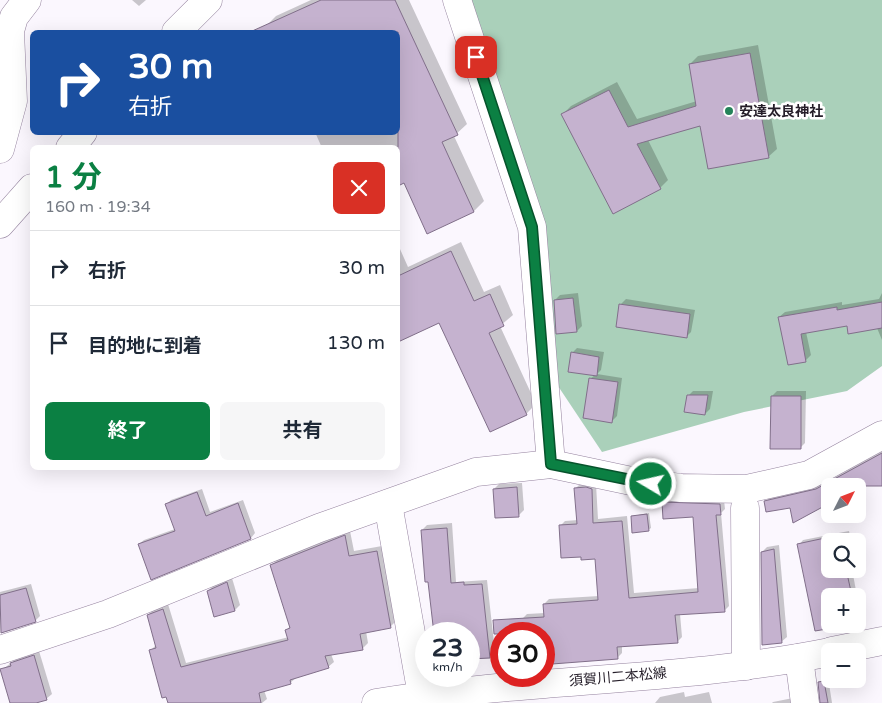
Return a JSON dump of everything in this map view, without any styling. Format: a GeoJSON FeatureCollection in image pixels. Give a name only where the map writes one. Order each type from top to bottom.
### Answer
{"type":"FeatureCollection","features":[{"type":"Feature","properties":{"kind":"street"},"geometry":{"type":"LineString","coordinates":[[0,149],[13,101],[10,31],[14,17],[27,0]]}},
{"type":"Feature","properties":{"kind":"street"},"geometry":{"type":"LineString","coordinates":[[178,30],[208,0]]}},
{"type":"Feature","properties":{"kind":"street"},"geometry":{"type":"LineString","coordinates":[[458,0],[532,227],[551,464]]}},
{"type":"Feature","properties":{"kind":"street"},"geometry":{"type":"LineString","coordinates":[[72,145],[81,135]]}},
{"type":"Feature","properties":{"kind":"street"},"geometry":{"type":"LineString","coordinates":[[0,224],[30,190]]}},
{"type":"Feature","properties":{"kind":"street"},"geometry":{"type":"LineString","coordinates":[[0,650],[108,614],[319,528],[476,472],[551,464],[636,482],[672,487],[747,489],[809,475],[882,435]]}},
{"type":"Feature","properties":{"kind":"street"},"geometry":{"type":"LineString","coordinates":[[388,504],[436,697]]}},
{"type":"Feature","properties":{"kind":"street"},"geometry":{"type":"LineString","coordinates":[[745,508],[746,666]]}},
{"type":"Feature","properties":{"kind":"street","name":"須賀川二本松線"},"geometry":{"type":"LineString","coordinates":[[866,644],[882,641]]}},
{"type":"Feature","properties":{"kind":"street","name":"須賀川二本松線"},"geometry":{"type":"LineString","coordinates":[[376,703],[746,666],[821,654]]}},
{"type":"Feature","properties":{"kind":"street"},"geometry":{"type":"LineString","coordinates":[[800,658],[805,703]]}},
{"type":"Feature","properties":{"kind":"green space"},"geometry":{"type":"Polygon","coordinates":[[[471,0],[882,0],[882,366],[847,391],[744,412],[602,452],[552,377],[513,186],[471,0]]]}},
{"type":"Feature","properties":{"kind":"building"},"geometry":{"type":"Polygon","coordinates":[[[321,0],[395,0],[458,135],[442,142],[474,212],[427,234],[404,183],[400,185],[400,145],[398,145],[398,135],[400,135],[400,30],[254,30],[321,0]]]}},
{"type":"Feature","properties":{"kind":"building"},"geometry":{"type":"Polygon","coordinates":[[[750,53],[769,158],[708,169],[700,126],[637,144],[661,189],[613,214],[561,114],[609,90],[628,127],[696,106],[689,64],[750,53]]]}},
{"type":"Feature","properties":{"kind":"building"},"geometry":{"type":"Polygon","coordinates":[[[451,251],[474,301],[490,294],[504,326],[489,333],[527,415],[490,432],[439,323],[400,341],[400,275],[451,251]]]}},
{"type":"Feature","properties":{"kind":"building"},"geometry":{"type":"Polygon","coordinates":[[[573,298],[577,332],[556,334],[554,300],[573,298]]]}},
{"type":"Feature","properties":{"kind":"building"},"geometry":{"type":"Polygon","coordinates":[[[882,302],[882,328],[848,334],[847,326],[801,334],[806,362],[788,365],[778,317],[882,302]]]}},
{"type":"Feature","properties":{"kind":"building"},"geometry":{"type":"Polygon","coordinates":[[[619,304],[690,314],[687,338],[616,327],[619,304]]]}},
{"type":"Feature","properties":{"kind":"building"},"geometry":{"type":"Polygon","coordinates":[[[571,352],[599,357],[597,376],[568,372],[571,352]]]}},
{"type":"Feature","properties":{"kind":"building"},"geometry":{"type":"Polygon","coordinates":[[[589,378],[618,382],[612,423],[583,418],[589,378]]]}},
{"type":"Feature","properties":{"kind":"building"},"geometry":{"type":"Polygon","coordinates":[[[687,395],[708,395],[705,415],[684,412],[687,395]]]}},
{"type":"Feature","properties":{"kind":"building"},"geometry":{"type":"Polygon","coordinates":[[[771,396],[801,396],[801,449],[770,449],[771,396]]]}},
{"type":"Feature","properties":{"kind":"building"},"geometry":{"type":"Polygon","coordinates":[[[882,453],[882,486],[866,486],[866,478],[836,478],[882,453]]]}},
{"type":"Feature","properties":{"kind":"building"},"geometry":{"type":"Polygon","coordinates":[[[821,486],[821,508],[793,523],[790,508],[766,512],[764,501],[821,486]]]}},
{"type":"Feature","properties":{"kind":"building"},"geometry":{"type":"Polygon","coordinates":[[[517,487],[519,517],[495,518],[493,489],[517,487]]]}},
{"type":"Feature","properties":{"kind":"building"},"geometry":{"type":"Polygon","coordinates":[[[586,487],[592,489],[593,523],[622,521],[629,598],[698,592],[693,517],[663,519],[662,502],[720,504],[721,515],[716,515],[725,612],[675,615],[678,643],[617,647],[618,659],[555,664],[555,622],[493,622],[493,620],[544,617],[543,604],[598,600],[595,559],[581,560],[581,557],[561,558],[559,525],[577,524],[574,488],[586,487]]]}},
{"type":"Feature","properties":{"kind":"building"},"geometry":{"type":"Polygon","coordinates":[[[197,492],[206,516],[238,503],[251,539],[151,580],[138,544],[175,531],[165,504],[197,492]]]}},
{"type":"Feature","properties":{"kind":"building"},"geometry":{"type":"Polygon","coordinates":[[[647,514],[649,531],[632,533],[631,516],[647,514]]]}},
{"type":"Feature","properties":{"kind":"building"},"geometry":{"type":"Polygon","coordinates":[[[447,528],[451,583],[464,582],[464,585],[482,584],[490,658],[480,658],[480,622],[433,622],[428,582],[425,582],[421,530],[447,528]]]}},
{"type":"Feature","properties":{"kind":"building"},"geometry":{"type":"Polygon","coordinates":[[[345,535],[349,556],[377,551],[391,628],[360,634],[363,650],[325,656],[329,668],[290,680],[291,684],[259,693],[261,703],[168,703],[166,697],[162,698],[149,650],[156,648],[147,615],[163,609],[181,667],[288,640],[285,630],[290,628],[270,565],[345,535]]]}},
{"type":"Feature","properties":{"kind":"building"},"geometry":{"type":"Polygon","coordinates":[[[821,539],[821,578],[848,578],[850,588],[821,588],[821,630],[815,631],[797,544],[821,539]]]}},
{"type":"Feature","properties":{"kind":"building"},"geometry":{"type":"Polygon","coordinates":[[[774,549],[782,643],[762,645],[761,552],[774,549]]]}},
{"type":"Feature","properties":{"kind":"building"},"geometry":{"type":"Polygon","coordinates":[[[227,582],[235,611],[214,617],[207,591],[227,582]]]}},
{"type":"Feature","properties":{"kind":"building"},"geometry":{"type":"Polygon","coordinates":[[[26,588],[36,622],[1,633],[0,595],[26,588]]]}},
{"type":"Feature","properties":{"kind":"building"},"geometry":{"type":"Polygon","coordinates":[[[34,655],[47,700],[36,703],[10,703],[0,669],[11,666],[10,663],[34,655]]]}},
{"type":"Feature","properties":{"kind":"building"},"geometry":{"type":"Polygon","coordinates":[[[818,682],[821,682],[821,688],[825,688],[828,703],[820,703],[818,682]]]}},
{"type":"Feature","properties":{"kind":"place","name":"安達太良神社"},"geometry":{"type":"Point","coordinates":[729,111]}},
{"type":"Feature","properties":{"kind":"route"},"geometry":{"type":"LineString","coordinates":[[476,57],[532,227],[551,464],[651,484]]}}]}
